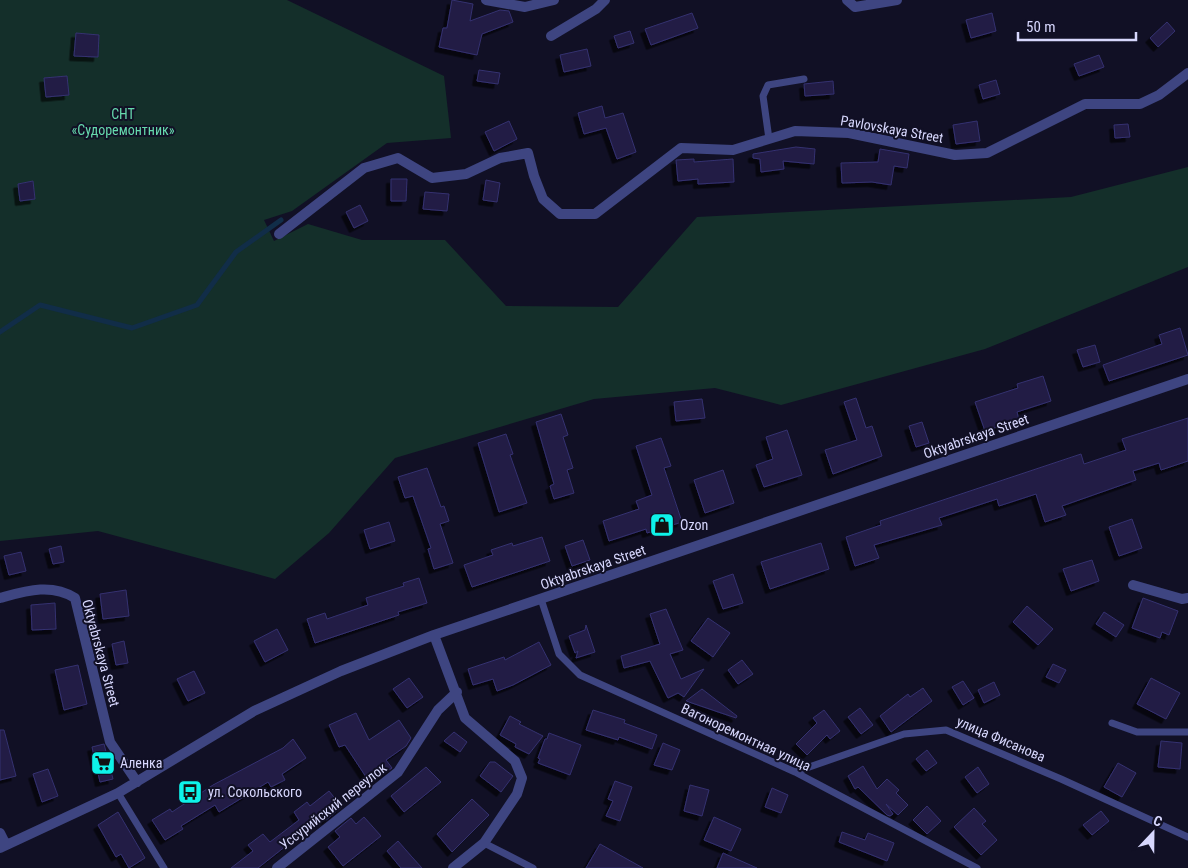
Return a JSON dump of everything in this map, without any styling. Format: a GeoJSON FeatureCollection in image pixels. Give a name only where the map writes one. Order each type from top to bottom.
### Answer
{"type":"FeatureCollection","features":[{"type":"Feature","properties":{"kind":"street"},"geometry":{"type":"LineString","coordinates":[[486,0],[525,7],[554,0]]}},
{"type":"Feature","properties":{"kind":"street"},"geometry":{"type":"LineString","coordinates":[[551,36],[596,9],[605,0]]}},
{"type":"Feature","properties":{"kind":"street"},"geometry":{"type":"LineString","coordinates":[[851,3],[897,0]]}},
{"type":"Feature","properties":{"kind":"street","name":"Pavlovskaya Street"},"geometry":{"type":"LineString","coordinates":[[279,234],[364,168],[398,158],[432,178],[466,174],[500,158],[528,152],[543,198],[560,214],[595,214],[681,148],[733,150],[795,131],[848,133],[955,155],[988,152],[1085,104],[1140,104],[1159,95],[1188,73]]}},
{"type":"Feature","properties":{"kind":"street","name":"Oktyabrskaya Street"},"geometry":{"type":"LineString","coordinates":[[0,833],[3,847],[118,793],[254,712],[342,671],[434,635],[1188,378]]}},
{"type":"Feature","properties":{"kind":"street"},"geometry":{"type":"LineString","coordinates":[[1133,585],[1182,599],[1188,598]]}},
{"type":"Feature","properties":{"kind":"street","name":"Oktyabrskaya Street"},"geometry":{"type":"LineString","coordinates":[[0,598],[38,588],[65,592],[75,598],[110,742],[137,782]]}},
{"type":"Feature","properties":{"kind":"street"},"geometry":{"type":"LineString","coordinates":[[434,635],[457,692],[465,718],[515,761],[522,778],[518,794],[484,843],[453,868]]}},
{"type":"Feature","properties":{"kind":"street","name":"Уссурийский переулок"},"geometry":{"type":"LineString","coordinates":[[277,868],[398,772],[438,710],[457,692]]}},
{"type":"Feature","properties":{"kind":"lane"},"geometry":{"type":"LineString","coordinates":[[769,139],[763,96],[768,86],[804,79]]}},
{"type":"Feature","properties":{"kind":"lane","name":"Вагоноремонтная улица"},"geometry":{"type":"LineString","coordinates":[[541,599],[559,654],[580,675],[796,772],[977,868]]}},
{"type":"Feature","properties":{"kind":"lane"},"geometry":{"type":"LineString","coordinates":[[1112,723],[1138,732],[1188,732]]}},
{"type":"Feature","properties":{"kind":"lane","name":"улица Фисанова"},"geometry":{"type":"LineString","coordinates":[[796,772],[904,734],[946,730],[1061,779],[1188,837]]}},
{"type":"Feature","properties":{"kind":"lane"},"geometry":{"type":"LineString","coordinates":[[118,793],[164,868]]}},
{"type":"Feature","properties":{"kind":"lane"},"geometry":{"type":"LineString","coordinates":[[484,843],[533,868]]}},
{"type":"Feature","properties":{"kind":"green space","name":"СНТ «Судоремонтник»"},"geometry":{"type":"Polygon","coordinates":[[[0,0],[287,0],[444,76],[451,138],[387,143],[292,211],[264,220],[274,241],[308,224],[362,240],[445,240],[506,306],[618,307],[697,217],[1071,197],[1188,167],[1188,267],[985,349],[781,405],[715,388],[594,399],[395,458],[329,533],[275,579],[98,531],[0,541],[0,0]]]}},
{"type":"Feature","properties":{"kind":"building"},"geometry":{"type":"Polygon","coordinates":[[[452,0],[473,4],[470,21],[500,10],[509,11],[513,22],[482,34],[477,55],[439,47],[443,28],[447,28],[452,0]]]}},
{"type":"Feature","properties":{"kind":"building"},"geometry":{"type":"Polygon","coordinates":[[[692,13],[698,28],[651,45],[645,29],[692,13]]]}},
{"type":"Feature","properties":{"kind":"building"},"geometry":{"type":"Polygon","coordinates":[[[992,13],[996,31],[971,38],[966,20],[992,13]]]}},
{"type":"Feature","properties":{"kind":"building"},"geometry":{"type":"Polygon","coordinates":[[[1167,22],[1175,31],[1158,47],[1150,38],[1167,22]]]}},
{"type":"Feature","properties":{"kind":"building"},"geometry":{"type":"Polygon","coordinates":[[[630,31],[634,43],[618,48],[614,36],[630,31]]]}},
{"type":"Feature","properties":{"kind":"building"},"geometry":{"type":"Polygon","coordinates":[[[76,33],[99,35],[98,57],[74,56],[76,33]]]}},
{"type":"Feature","properties":{"kind":"building"},"geometry":{"type":"Polygon","coordinates":[[[587,49],[591,66],[564,72],[560,55],[587,49]]]}},
{"type":"Feature","properties":{"kind":"building"},"geometry":{"type":"Polygon","coordinates":[[[1099,55],[1104,67],[1079,76],[1074,64],[1099,55]]]}},
{"type":"Feature","properties":{"kind":"building"},"geometry":{"type":"Polygon","coordinates":[[[479,70],[500,73],[498,84],[477,81],[479,70]]]}},
{"type":"Feature","properties":{"kind":"building"},"geometry":{"type":"Polygon","coordinates":[[[67,76],[69,95],[46,97],[44,78],[67,76]]]}},
{"type":"Feature","properties":{"kind":"building"},"geometry":{"type":"Polygon","coordinates":[[[996,80],[1000,94],[983,99],[979,85],[996,80]]]}},
{"type":"Feature","properties":{"kind":"building"},"geometry":{"type":"Polygon","coordinates":[[[833,81],[834,94],[805,96],[804,84],[833,81]]]}},
{"type":"Feature","properties":{"kind":"building"},"geometry":{"type":"Polygon","coordinates":[[[602,106],[605,118],[623,113],[636,152],[617,159],[606,128],[584,134],[578,113],[602,106]]]}},
{"type":"Feature","properties":{"kind":"building"},"geometry":{"type":"Polygon","coordinates":[[[509,121],[517,139],[494,151],[485,132],[509,121]]]}},
{"type":"Feature","properties":{"kind":"building"},"geometry":{"type":"Polygon","coordinates":[[[977,121],[980,141],[956,144],[953,125],[977,121]]]}},
{"type":"Feature","properties":{"kind":"building"},"geometry":{"type":"Polygon","coordinates":[[[1128,124],[1130,137],[1115,138],[1114,125],[1128,124]]]}},
{"type":"Feature","properties":{"kind":"building"},"geometry":{"type":"Polygon","coordinates":[[[796,147],[815,149],[814,164],[783,161],[784,169],[761,172],[760,159],[753,158],[753,154],[796,147]]]}},
{"type":"Feature","properties":{"kind":"building"},"geometry":{"type":"Polygon","coordinates":[[[880,149],[909,154],[907,168],[894,166],[891,185],[872,182],[842,183],[841,163],[878,162],[880,149]]]}},
{"type":"Feature","properties":{"kind":"building"},"geometry":{"type":"Polygon","coordinates":[[[694,159],[694,162],[733,159],[734,182],[698,184],[698,179],[678,181],[676,160],[694,159]]]}},
{"type":"Feature","properties":{"kind":"building"},"geometry":{"type":"Polygon","coordinates":[[[391,179],[407,179],[406,201],[391,201],[391,179]]]}},
{"type":"Feature","properties":{"kind":"building"},"geometry":{"type":"Polygon","coordinates":[[[486,180],[500,183],[497,202],[483,200],[486,180]]]}},
{"type":"Feature","properties":{"kind":"building"},"geometry":{"type":"Polygon","coordinates":[[[33,181],[35,199],[20,201],[18,184],[33,181]]]}},
{"type":"Feature","properties":{"kind":"building"},"geometry":{"type":"Polygon","coordinates":[[[425,192],[449,194],[447,211],[423,209],[425,192]]]}},
{"type":"Feature","properties":{"kind":"building"},"geometry":{"type":"Polygon","coordinates":[[[360,205],[368,221],[354,228],[346,212],[360,205]]]}},
{"type":"Feature","properties":{"kind":"building"},"geometry":{"type":"Polygon","coordinates":[[[1180,328],[1188,355],[1109,381],[1103,365],[1162,344],[1159,335],[1180,328]]]}},
{"type":"Feature","properties":{"kind":"building"},"geometry":{"type":"Polygon","coordinates":[[[1095,345],[1100,362],[1083,367],[1077,350],[1095,345]]]}},
{"type":"Feature","properties":{"kind":"building"},"geometry":{"type":"Polygon","coordinates":[[[1043,376],[1051,401],[1017,412],[1019,420],[985,431],[975,402],[1018,388],[1017,384],[1043,376]]]}},
{"type":"Feature","properties":{"kind":"building"},"geometry":{"type":"Polygon","coordinates":[[[856,398],[866,428],[872,426],[882,456],[833,474],[825,450],[857,440],[844,402],[856,398]]]}},
{"type":"Feature","properties":{"kind":"building"},"geometry":{"type":"Polygon","coordinates":[[[702,399],[705,418],[676,421],[674,402],[702,399]]]}},
{"type":"Feature","properties":{"kind":"building"},"geometry":{"type":"Polygon","coordinates":[[[561,414],[568,435],[563,437],[573,468],[567,470],[574,493],[554,499],[550,486],[554,484],[536,422],[561,414]]]}},
{"type":"Feature","properties":{"kind":"building"},"geometry":{"type":"Polygon","coordinates":[[[1188,418],[1188,461],[1161,470],[1159,463],[1133,471],[1136,480],[1062,506],[1066,515],[1045,522],[1036,494],[999,506],[997,499],[939,518],[942,525],[874,545],[879,558],[855,566],[846,537],[881,525],[880,521],[1081,454],[1084,464],[1126,450],[1122,439],[1188,418]]]}},
{"type":"Feature","properties":{"kind":"building"},"geometry":{"type":"Polygon","coordinates":[[[922,422],[929,443],[916,447],[909,426],[922,422]]]}},
{"type":"Feature","properties":{"kind":"building"},"geometry":{"type":"Polygon","coordinates":[[[787,430],[802,475],[764,487],[756,465],[773,459],[766,437],[787,430]]]}},
{"type":"Feature","properties":{"kind":"building"},"geometry":{"type":"Polygon","coordinates":[[[506,434],[513,454],[510,455],[527,503],[499,512],[478,443],[506,434]]]}},
{"type":"Feature","properties":{"kind":"building"},"geometry":{"type":"Polygon","coordinates":[[[661,438],[671,466],[664,468],[682,522],[647,533],[646,529],[609,541],[603,521],[639,509],[636,501],[652,495],[636,446],[661,438]]]}},
{"type":"Feature","properties":{"kind":"building"},"geometry":{"type":"Polygon","coordinates":[[[427,468],[441,507],[444,506],[449,521],[440,524],[453,563],[434,569],[428,549],[431,548],[413,496],[405,498],[398,477],[427,468]]]}},
{"type":"Feature","properties":{"kind":"building"},"geometry":{"type":"Polygon","coordinates":[[[723,470],[734,503],[705,513],[694,480],[723,470]]]}},
{"type":"Feature","properties":{"kind":"building"},"geometry":{"type":"Polygon","coordinates":[[[1132,519],[1142,548],[1119,556],[1109,527],[1132,519]]]}},
{"type":"Feature","properties":{"kind":"building"},"geometry":{"type":"Polygon","coordinates":[[[389,522],[395,541],[370,549],[364,530],[389,522]]]}},
{"type":"Feature","properties":{"kind":"building"},"geometry":{"type":"Polygon","coordinates":[[[542,537],[550,561],[472,587],[464,565],[493,555],[491,550],[512,543],[513,546],[542,537]]]}},
{"type":"Feature","properties":{"kind":"building"},"geometry":{"type":"Polygon","coordinates":[[[583,540],[590,560],[572,566],[565,546],[583,540]]]}},
{"type":"Feature","properties":{"kind":"building"},"geometry":{"type":"Polygon","coordinates":[[[821,543],[829,569],[770,589],[761,562],[821,543]]]}},
{"type":"Feature","properties":{"kind":"building"},"geometry":{"type":"Polygon","coordinates":[[[61,546],[64,562],[53,564],[49,549],[61,546]]]}},
{"type":"Feature","properties":{"kind":"building"},"geometry":{"type":"Polygon","coordinates":[[[21,552],[26,571],[9,575],[4,556],[21,552]]]}},
{"type":"Feature","properties":{"kind":"building"},"geometry":{"type":"Polygon","coordinates":[[[1092,560],[1099,581],[1071,591],[1063,569],[1092,560]]]}},
{"type":"Feature","properties":{"kind":"building"},"geometry":{"type":"Polygon","coordinates":[[[733,574],[743,603],[723,609],[713,581],[733,574]]]}},
{"type":"Feature","properties":{"kind":"building"},"geometry":{"type":"Polygon","coordinates":[[[419,578],[427,603],[398,612],[399,615],[315,643],[307,619],[325,613],[327,619],[368,605],[366,598],[404,586],[403,583],[419,578]]]}},
{"type":"Feature","properties":{"kind":"building"},"geometry":{"type":"Polygon","coordinates":[[[126,590],[129,616],[103,619],[100,594],[126,590]]]}},
{"type":"Feature","properties":{"kind":"building"},"geometry":{"type":"Polygon","coordinates":[[[1143,598],[1178,611],[1169,635],[1162,632],[1160,638],[1132,628],[1143,598]]]}},
{"type":"Feature","properties":{"kind":"building"},"geometry":{"type":"Polygon","coordinates":[[[55,603],[56,629],[32,630],[31,605],[55,603]]]}},
{"type":"Feature","properties":{"kind":"building"},"geometry":{"type":"Polygon","coordinates":[[[1027,606],[1053,629],[1038,645],[1013,622],[1027,606]]]}},
{"type":"Feature","properties":{"kind":"building"},"geometry":{"type":"Polygon","coordinates":[[[666,609],[683,650],[670,654],[681,679],[704,669],[684,697],[678,693],[668,698],[650,661],[624,668],[621,656],[660,644],[650,614],[666,609]]]}},
{"type":"Feature","properties":{"kind":"building"},"geometry":{"type":"Polygon","coordinates":[[[1104,612],[1124,625],[1116,637],[1096,624],[1104,612]]]}},
{"type":"Feature","properties":{"kind":"building"},"geometry":{"type":"Polygon","coordinates":[[[708,618],[730,633],[713,657],[691,641],[708,618]]]}},
{"type":"Feature","properties":{"kind":"building"},"geometry":{"type":"Polygon","coordinates":[[[586,625],[595,652],[576,658],[578,651],[575,653],[569,636],[585,630],[586,625]]]}},
{"type":"Feature","properties":{"kind":"building"},"geometry":{"type":"Polygon","coordinates":[[[277,629],[288,650],[265,662],[254,641],[277,629]]]}},
{"type":"Feature","properties":{"kind":"building"},"geometry":{"type":"Polygon","coordinates":[[[124,641],[128,663],[116,665],[112,644],[124,641]]]}},
{"type":"Feature","properties":{"kind":"building"},"geometry":{"type":"Polygon","coordinates":[[[539,642],[551,665],[513,685],[497,691],[493,679],[473,685],[468,669],[504,657],[505,660],[539,642]]]}},
{"type":"Feature","properties":{"kind":"building"},"geometry":{"type":"Polygon","coordinates":[[[742,660],[753,674],[738,684],[728,670],[742,660]]]}},
{"type":"Feature","properties":{"kind":"building"},"geometry":{"type":"Polygon","coordinates":[[[1053,664],[1066,670],[1059,683],[1046,677],[1053,664]]]}},
{"type":"Feature","properties":{"kind":"building"},"geometry":{"type":"Polygon","coordinates":[[[78,665],[87,704],[64,710],[55,670],[78,665]]]}},
{"type":"Feature","properties":{"kind":"building"},"geometry":{"type":"Polygon","coordinates":[[[194,671],[205,693],[188,701],[177,679],[194,671]]]}},
{"type":"Feature","properties":{"kind":"building"},"geometry":{"type":"Polygon","coordinates":[[[409,678],[423,697],[407,708],[393,689],[409,678]]]}},
{"type":"Feature","properties":{"kind":"building"},"geometry":{"type":"Polygon","coordinates":[[[1151,678],[1180,693],[1166,719],[1137,704],[1151,678]]]}},
{"type":"Feature","properties":{"kind":"building"},"geometry":{"type":"Polygon","coordinates":[[[963,681],[974,698],[963,705],[952,687],[963,681]]]}},
{"type":"Feature","properties":{"kind":"building"},"geometry":{"type":"Polygon","coordinates":[[[994,682],[1000,695],[984,703],[978,690],[994,682]]]}},
{"type":"Feature","properties":{"kind":"building"},"geometry":{"type":"Polygon","coordinates":[[[923,688],[932,701],[891,732],[880,716],[908,694],[910,697],[923,688]]]}},
{"type":"Feature","properties":{"kind":"building"},"geometry":{"type":"Polygon","coordinates":[[[702,689],[737,716],[736,718],[686,701],[702,689]]]}},
{"type":"Feature","properties":{"kind":"building"},"geometry":{"type":"Polygon","coordinates":[[[860,708],[873,725],[861,734],[848,717],[860,708]]]}},
{"type":"Feature","properties":{"kind":"building"},"geometry":{"type":"Polygon","coordinates":[[[593,710],[625,720],[624,723],[657,735],[652,749],[619,737],[618,740],[586,730],[593,710]]]}},
{"type":"Feature","properties":{"kind":"building"},"geometry":{"type":"Polygon","coordinates":[[[824,710],[840,731],[830,739],[827,735],[807,755],[796,744],[817,723],[813,718],[824,710]]]}},
{"type":"Feature","properties":{"kind":"building"},"geometry":{"type":"Polygon","coordinates":[[[356,713],[369,740],[399,720],[411,738],[406,746],[386,760],[392,768],[370,783],[345,745],[339,747],[329,725],[356,713]]]}},
{"type":"Feature","properties":{"kind":"building"},"geometry":{"type":"Polygon","coordinates":[[[510,716],[521,722],[519,724],[543,736],[529,754],[515,747],[516,744],[500,735],[510,716]]]}},
{"type":"Feature","properties":{"kind":"building"},"geometry":{"type":"Polygon","coordinates":[[[0,730],[4,730],[16,776],[0,780],[0,730]]]}},
{"type":"Feature","properties":{"kind":"building"},"geometry":{"type":"Polygon","coordinates":[[[454,732],[467,742],[460,752],[444,741],[454,732]]]}},
{"type":"Feature","properties":{"kind":"building"},"geometry":{"type":"Polygon","coordinates":[[[549,733],[581,745],[570,775],[538,763],[540,759],[538,758],[549,733]]]}},
{"type":"Feature","properties":{"kind":"building"},"geometry":{"type":"Polygon","coordinates":[[[293,739],[306,758],[282,774],[285,780],[271,787],[268,782],[219,812],[215,805],[181,826],[183,829],[165,840],[152,820],[170,809],[172,812],[213,785],[283,748],[293,739]]]}},
{"type":"Feature","properties":{"kind":"building"},"geometry":{"type":"Polygon","coordinates":[[[1161,741],[1182,743],[1180,769],[1158,767],[1161,741]]]}},
{"type":"Feature","properties":{"kind":"building"},"geometry":{"type":"Polygon","coordinates":[[[663,743],[680,750],[672,770],[654,765],[663,743]]]}},
{"type":"Feature","properties":{"kind":"building","name":"Аленка"},"geometry":{"type":"Polygon","coordinates":[[[104,744],[113,779],[100,782],[92,747],[104,744]]]}},
{"type":"Feature","properties":{"kind":"building"},"geometry":{"type":"Polygon","coordinates":[[[927,750],[937,763],[926,771],[916,759],[927,750]]]}},
{"type":"Feature","properties":{"kind":"building"},"geometry":{"type":"Polygon","coordinates":[[[490,762],[495,762],[513,776],[501,792],[480,776],[490,762]]]}},
{"type":"Feature","properties":{"kind":"building"},"geometry":{"type":"Polygon","coordinates":[[[1118,763],[1136,773],[1122,797],[1104,787],[1118,763]]]}},
{"type":"Feature","properties":{"kind":"building"},"geometry":{"type":"Polygon","coordinates":[[[863,766],[877,789],[887,779],[899,790],[896,793],[908,805],[898,815],[886,804],[893,814],[887,815],[858,787],[855,789],[848,776],[863,766]]]}},
{"type":"Feature","properties":{"kind":"building"},"geometry":{"type":"Polygon","coordinates":[[[426,767],[441,782],[404,812],[391,796],[426,767]]]}},
{"type":"Feature","properties":{"kind":"building"},"geometry":{"type":"Polygon","coordinates":[[[978,767],[989,784],[977,793],[965,777],[978,767]]]}},
{"type":"Feature","properties":{"kind":"building"},"geometry":{"type":"Polygon","coordinates":[[[48,769],[58,796],[42,802],[33,774],[48,769]]]}},
{"type":"Feature","properties":{"kind":"building"},"geometry":{"type":"Polygon","coordinates":[[[615,781],[632,787],[620,821],[606,816],[613,801],[608,799],[615,781]]]}},
{"type":"Feature","properties":{"kind":"building"},"geometry":{"type":"Polygon","coordinates":[[[690,785],[709,790],[702,816],[684,811],[690,785]]]}},
{"type":"Feature","properties":{"kind":"building"},"geometry":{"type":"Polygon","coordinates":[[[772,788],[788,795],[781,813],[765,807],[772,788]]]}},
{"type":"Feature","properties":{"kind":"building"},"geometry":{"type":"Polygon","coordinates":[[[329,791],[342,807],[326,820],[324,816],[258,868],[231,868],[253,851],[248,845],[263,834],[270,842],[299,820],[294,812],[307,802],[310,806],[329,791]]]}},
{"type":"Feature","properties":{"kind":"building"},"geometry":{"type":"Polygon","coordinates":[[[472,799],[489,815],[452,852],[437,834],[472,799]]]}},
{"type":"Feature","properties":{"kind":"building"},"geometry":{"type":"Polygon","coordinates":[[[927,806],[941,821],[927,834],[913,820],[927,806]]]}},
{"type":"Feature","properties":{"kind":"building"},"geometry":{"type":"Polygon","coordinates":[[[974,808],[986,821],[982,824],[997,840],[981,855],[954,827],[974,808]]]}},
{"type":"Feature","properties":{"kind":"building"},"geometry":{"type":"Polygon","coordinates":[[[1101,811],[1109,821],[1092,835],[1083,825],[1101,811]]]}},
{"type":"Feature","properties":{"kind":"building"},"geometry":{"type":"Polygon","coordinates":[[[118,812],[145,858],[129,868],[121,854],[116,857],[98,825],[118,812]]]}},
{"type":"Feature","properties":{"kind":"building"},"geometry":{"type":"Polygon","coordinates":[[[364,817],[381,836],[343,866],[328,847],[340,837],[335,831],[351,818],[356,824],[364,817]]]}},
{"type":"Feature","properties":{"kind":"building"},"geometry":{"type":"Polygon","coordinates":[[[714,817],[741,829],[731,851],[704,840],[714,817]]]}},
{"type":"Feature","properties":{"kind":"building"},"geometry":{"type":"Polygon","coordinates":[[[842,832],[865,840],[868,833],[894,843],[887,861],[839,842],[842,832]]]}},
{"type":"Feature","properties":{"kind":"building"},"geometry":{"type":"Polygon","coordinates":[[[398,841],[422,868],[401,868],[387,851],[398,841]]]}},
{"type":"Feature","properties":{"kind":"building"},"geometry":{"type":"Polygon","coordinates":[[[600,844],[643,868],[586,868],[600,844]]]}},
{"type":"Feature","properties":{"kind":"building"},"geometry":{"type":"Polygon","coordinates":[[[723,853],[757,868],[717,868],[723,853]]]}},
{"type":"Feature","properties":{"kind":"waterway"},"geometry":{"type":"LineString","coordinates":[[0,332],[40,305],[132,328],[197,305],[236,252],[281,220]]}},
{"type":"Feature","properties":{"kind":"place","name":"Ozon"},"geometry":{"type":"Point","coordinates":[662,525]}},
{"type":"Feature","properties":{"kind":"place","name":"Аленка"},"geometry":{"type":"Point","coordinates":[103,763]}},
{"type":"Feature","properties":{"kind":"place","name":"ул. Сокольского"},"geometry":{"type":"Point","coordinates":[190,792]}}]}
